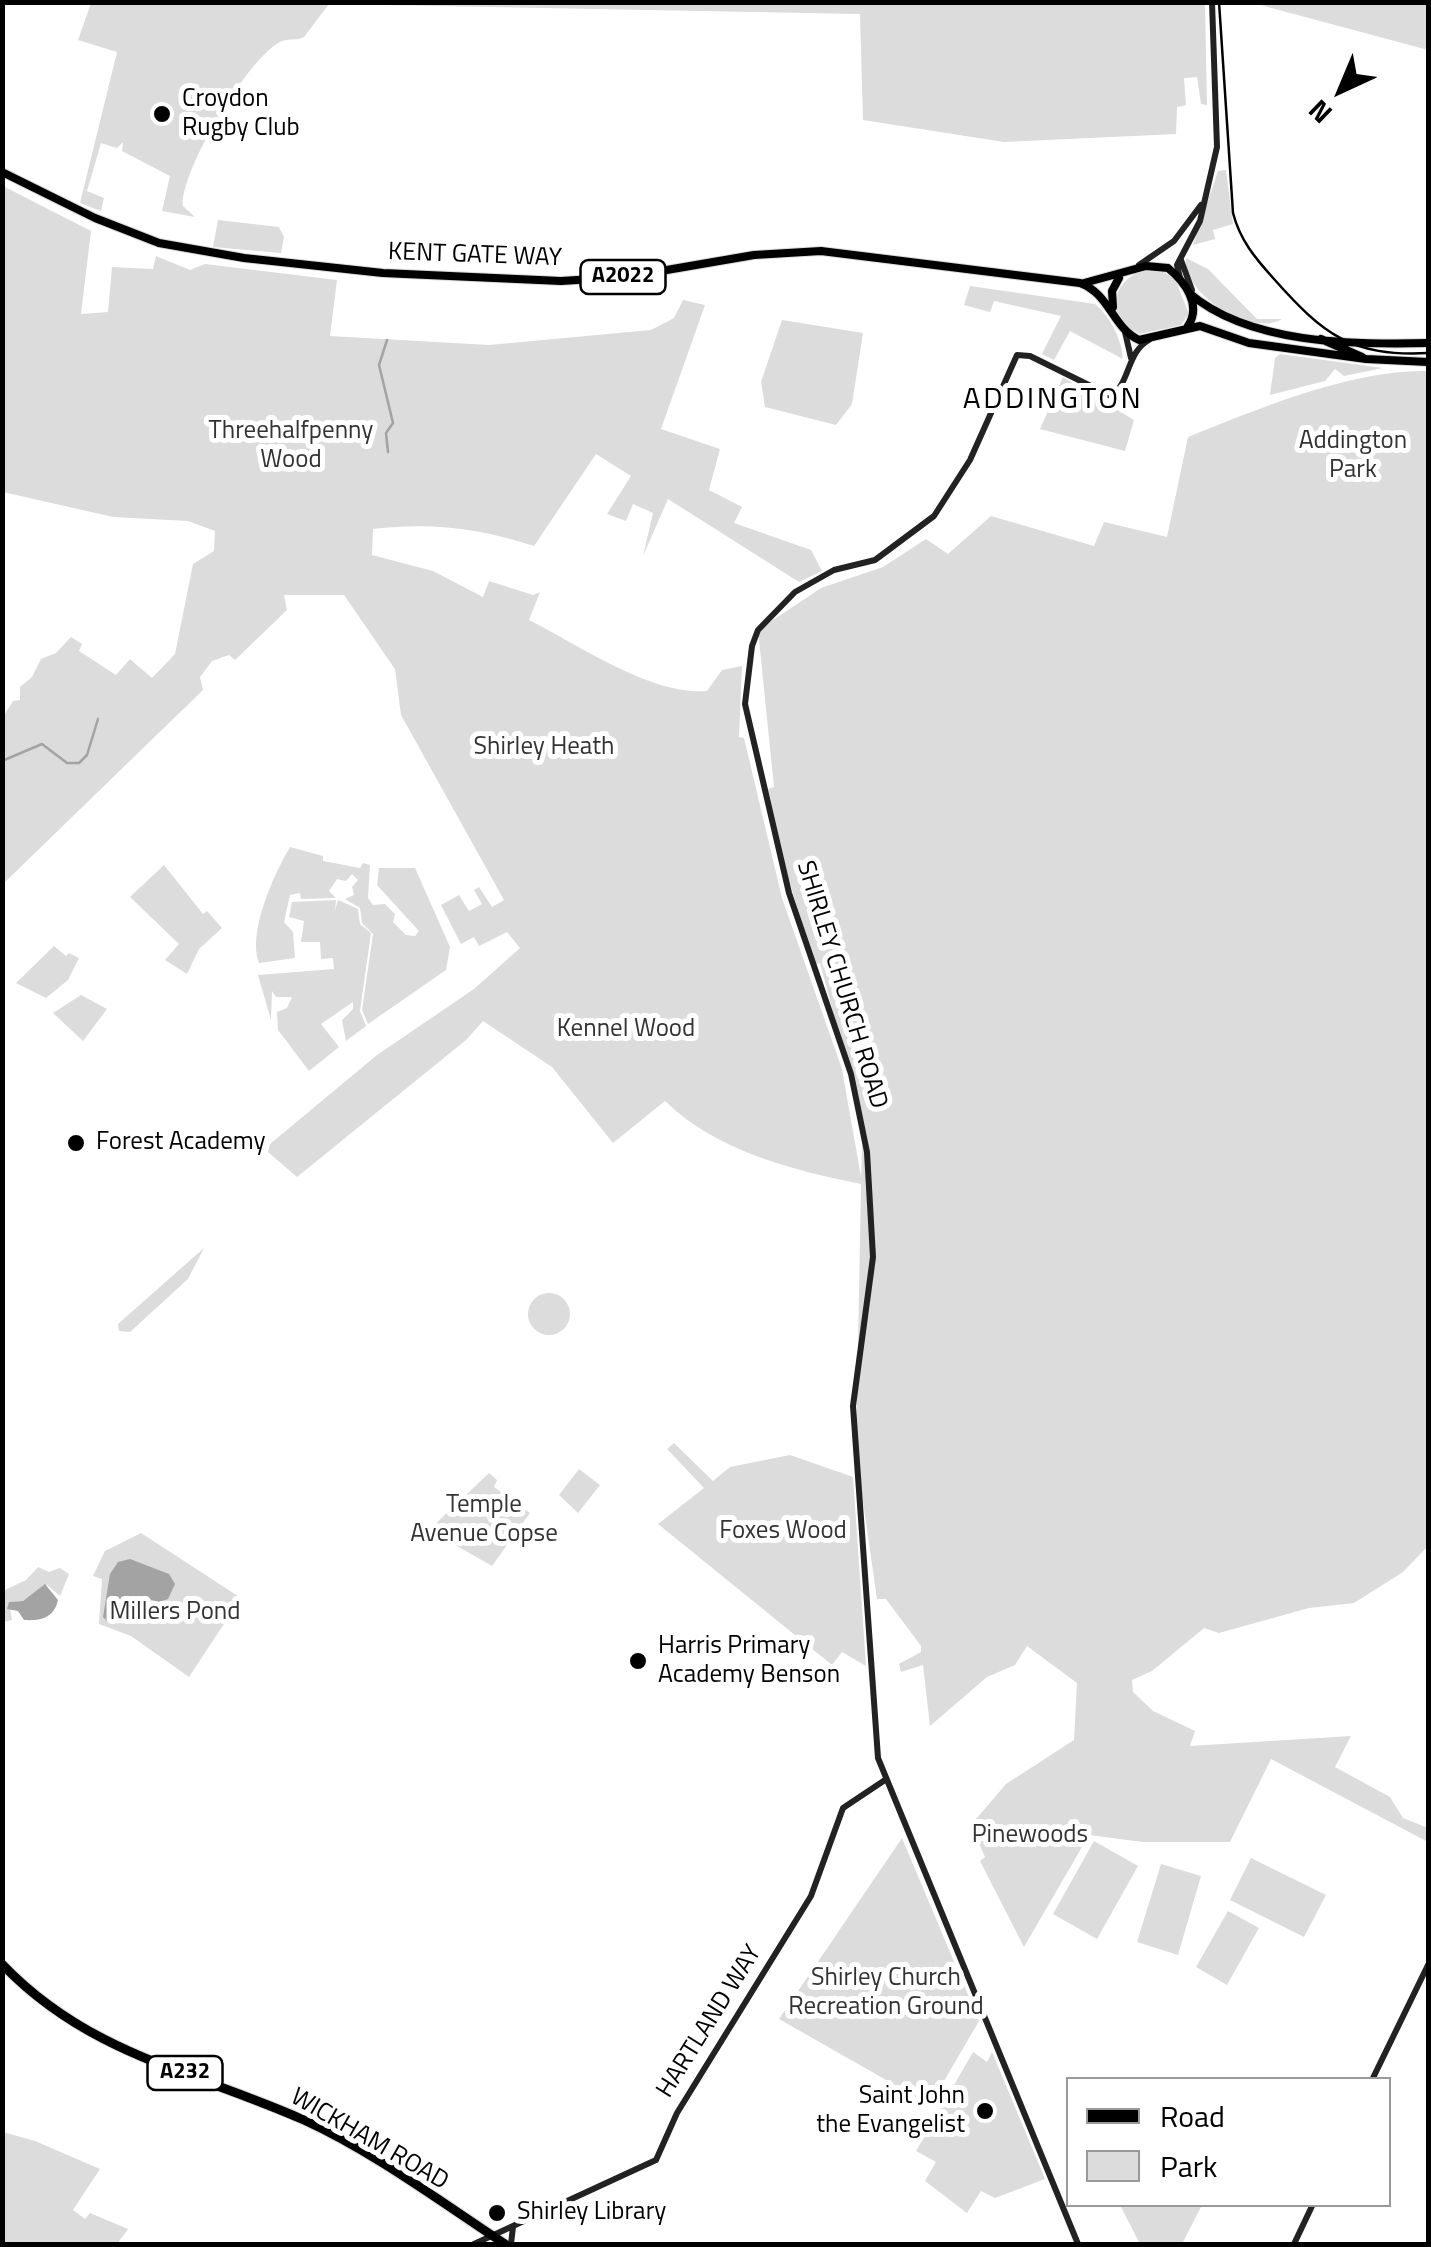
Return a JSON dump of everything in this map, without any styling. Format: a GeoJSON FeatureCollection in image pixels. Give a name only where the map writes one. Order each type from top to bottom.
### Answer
{"type":"FeatureCollection","features":[{"type":"Feature","properties":{"kind":"highway","name":"WICKHAM ROAD"},"geometry":{"type":"LineString","coordinates":[[2,1964],[42,2002],[80,2029],[305,2120],[508,2244]]}},
{"type":"Feature","properties":{"kind":"main road","name":"KENT GATE WAY"},"geometry":{"type":"LineString","coordinates":[[2,172],[95,218],[159,242],[216,254],[343,269],[561,281],[626,277],[754,255],[821,251],[1080,284],[1120,276]]}},
{"type":"Feature","properties":{"kind":"main road"},"geometry":{"type":"LineString","coordinates":[[1116,316],[1112,292],[1120,276],[1162,266],[1202,305],[1245,324],[1319,338],[1428,343]]}},
{"type":"Feature","properties":{"kind":"main road"},"geometry":{"type":"LineString","coordinates":[[1080,284],[1101,294],[1125,332],[1139,340],[1200,326],[1250,343],[1366,360],[1428,362]]}},
{"type":"Feature","properties":{"kind":"main road"},"geometry":{"type":"LineString","coordinates":[[1188,326],[1194,315],[1189,293]]}},
{"type":"Feature","properties":{"kind":"main road"},"geometry":{"type":"LineString","coordinates":[[1319,338],[1366,360]]}},
{"type":"Feature","properties":{"kind":"street"},"geometry":{"type":"LineString","coordinates":[[1183,284],[1178,272],[1181,258],[1200,222],[1218,133],[1212,2]]}},
{"type":"Feature","properties":{"kind":"street"},"geometry":{"type":"LineString","coordinates":[[1130,272],[1174,241],[1206,197]]}},
{"type":"Feature","properties":{"kind":"street"},"geometry":{"type":"LineString","coordinates":[[1181,258],[1189,286],[1202,305]]}},
{"type":"Feature","properties":{"kind":"street"},"geometry":{"type":"LineString","coordinates":[[1125,332],[1131,359]]}},
{"type":"Feature","properties":{"kind":"street"},"geometry":{"type":"LineString","coordinates":[[1131,359],[1150,339]]}},
{"type":"Feature","properties":{"kind":"street","name":"SHIRLEY CHURCH ROAD"},"geometry":{"type":"LineString","coordinates":[[1078,2244],[878,1758],[853,1406],[873,1257],[867,1152],[851,1074],[789,893],[748,694],[752,646],[758,630],[795,592],[834,570],[875,560],[926,524],[962,475],[1015,358],[1030,356],[1112,396],[1120,390],[1131,359]]}},
{"type":"Feature","properties":{"kind":"street","name":"HARTLAND WAY"},"geometry":{"type":"LineString","coordinates":[[473,2244],[643,2170],[656,2160],[677,2113],[813,1892],[843,1808],[885,1780]]}},
{"type":"Feature","properties":{"kind":"street"},"geometry":{"type":"LineString","coordinates":[[1373,2077],[1428,1965]]}},
{"type":"Feature","properties":{"kind":"street"},"geometry":{"type":"LineString","coordinates":[[1294,2244],[1312,2207]]}},
{"type":"Feature","properties":{"kind":"street"},"geometry":{"type":"LineString","coordinates":[[472,2223],[473,2244]]}},
{"type":"Feature","properties":{"kind":"street"},"geometry":{"type":"LineString","coordinates":[[508,2244],[513,2226]]}},
{"type":"Feature","properties":{"kind":"green space"},"geometry":{"type":"Polygon","coordinates":[[[91,3],[1205,3],[1207,105],[1201,104],[1197,77],[1184,78],[1186,105],[1177,107],[1176,134],[1004,142],[863,120],[860,14],[329,4],[304,37],[282,41],[268,50],[219,116],[185,190],[183,206],[195,217],[162,211],[170,176],[122,151],[123,142],[117,148],[101,143],[87,191],[104,198],[101,211],[80,203],[117,52],[78,40],[91,3]]]}},
{"type":"Feature","properties":{"kind":"green space"},"geometry":{"type":"Polygon","coordinates":[[[1253,3],[1428,3],[1428,50],[1253,3]]]}},
{"type":"Feature","properties":{"kind":"green space"},"geometry":{"type":"Polygon","coordinates":[[[1226,170],[1233,224],[1213,230],[1215,239],[1193,245],[1218,171],[1226,170]]]}},
{"type":"Feature","properties":{"kind":"green space"},"geometry":{"type":"Polygon","coordinates":[[[3,186],[91,231],[81,314],[108,312],[112,267],[153,269],[156,256],[190,270],[205,264],[337,280],[330,336],[489,345],[651,330],[674,318],[683,300],[705,305],[661,429],[720,449],[709,490],[742,507],[734,523],[811,550],[822,571],[799,582],[668,499],[643,556],[653,513],[633,504],[626,521],[607,514],[631,476],[596,454],[534,546],[454,528],[394,527],[373,529],[372,555],[433,571],[483,597],[489,581],[533,595],[540,592],[529,620],[615,666],[663,685],[707,691],[722,670],[742,666],[739,737],[744,738],[782,898],[842,1069],[861,1177],[863,1126],[820,963],[815,965],[789,880],[768,789],[774,787],[758,630],[821,588],[883,567],[926,539],[948,554],[991,516],[1094,546],[1104,522],[1167,537],[1188,437],[1274,403],[1337,384],[1399,372],[1428,371],[1428,1546],[1403,1572],[1354,1603],[1309,1608],[1219,1633],[1204,1628],[1152,1671],[1132,1680],[1133,1692],[1153,1711],[1195,1731],[1190,1746],[1351,1736],[1335,1767],[1390,1797],[1403,1818],[1428,1828],[1428,1842],[1271,1759],[1230,1842],[1143,1842],[1089,1835],[1024,1947],[980,1861],[985,1857],[971,1825],[1006,1784],[1074,1740],[1077,1683],[1027,1646],[1015,1665],[987,1677],[930,1726],[923,1665],[901,1672],[899,1664],[921,1652],[921,1646],[886,1599],[877,1599],[856,1453],[861,1184],[782,1165],[731,1146],[665,1101],[613,1143],[552,1067],[483,1021],[466,1040],[297,1177],[268,1152],[270,1144],[377,1055],[474,989],[520,948],[507,932],[479,946],[474,937],[461,944],[441,905],[459,895],[469,911],[482,904],[474,890],[479,887],[492,907],[504,900],[401,715],[395,669],[344,595],[284,595],[287,610],[235,660],[229,655],[212,661],[200,677],[203,690],[3,884],[3,717],[13,701],[20,700],[20,687],[32,677],[41,659],[56,653],[71,637],[82,644],[79,651],[116,675],[130,659],[152,678],[175,654],[193,564],[214,551],[215,531],[188,521],[113,517],[3,492],[3,186]]]}},
{"type":"Feature","properties":{"kind":"green space"},"geometry":{"type":"Polygon","coordinates":[[[218,220],[279,227],[284,237],[281,253],[213,247],[218,220]]]}},
{"type":"Feature","properties":{"kind":"green space"},"geometry":{"type":"Polygon","coordinates":[[[1186,258],[1208,269],[1257,319],[1282,319],[1255,323],[1222,310],[1196,287],[1186,258]]]}},
{"type":"Feature","properties":{"kind":"green space"},"geometry":{"type":"Polygon","coordinates":[[[1155,267],[1175,279],[1189,314],[1181,325],[1140,334],[1119,316],[1117,296],[1130,278],[1155,267]]]}},
{"type":"Feature","properties":{"kind":"green space"},"geometry":{"type":"Polygon","coordinates":[[[970,286],[1095,304],[1114,329],[1123,359],[1070,331],[1054,360],[1042,354],[1061,316],[994,301],[990,312],[964,305],[970,286]]]}},
{"type":"Feature","properties":{"kind":"green space"},"geometry":{"type":"Polygon","coordinates":[[[782,320],[863,333],[852,404],[836,425],[765,407],[761,382],[782,320]]]}},
{"type":"Feature","properties":{"kind":"green space"},"geometry":{"type":"Polygon","coordinates":[[[1280,354],[1383,368],[1344,376],[1335,369],[1325,381],[1270,395],[1275,358],[1280,354]]]}},
{"type":"Feature","properties":{"kind":"green space"},"geometry":{"type":"Polygon","coordinates":[[[1063,377],[1134,420],[1125,451],[1040,429],[1063,377]]]}},
{"type":"Feature","properties":{"kind":"green space"},"geometry":{"type":"Polygon","coordinates":[[[290,847],[323,856],[323,861],[360,868],[363,863],[370,865],[368,898],[373,905],[385,904],[395,914],[393,922],[406,935],[415,936],[419,931],[377,885],[379,868],[415,868],[450,947],[446,970],[368,1024],[362,1010],[373,934],[362,923],[360,908],[345,899],[354,895],[352,887],[358,880],[352,874],[346,881],[337,879],[329,891],[336,898],[301,899],[300,893],[290,895],[284,922],[293,932],[295,958],[259,963],[259,920],[290,847]]]}},
{"type":"Feature","properties":{"kind":"green space"},"geometry":{"type":"Polygon","coordinates":[[[164,865],[203,914],[207,911],[222,928],[199,949],[187,974],[165,960],[179,944],[130,897],[164,865]]]}},
{"type":"Feature","properties":{"kind":"green space"},"geometry":{"type":"Polygon","coordinates":[[[336,900],[335,910],[338,900],[358,909],[360,924],[371,933],[360,1011],[366,1026],[346,1041],[342,1020],[353,1009],[353,1002],[321,1024],[339,1047],[309,1071],[278,1030],[277,1012],[287,1008],[292,997],[276,997],[272,991],[271,1020],[258,975],[334,969],[333,958],[321,959],[320,942],[301,942],[304,921],[289,917],[292,902],[336,900]]]}},
{"type":"Feature","properties":{"kind":"green space"},"geometry":{"type":"Polygon","coordinates":[[[54,946],[66,956],[69,953],[79,958],[68,980],[46,998],[16,983],[54,946]]]}},
{"type":"Feature","properties":{"kind":"green space"},"geometry":{"type":"Polygon","coordinates":[[[81,995],[107,1009],[83,1041],[53,1013],[81,995]]]}},
{"type":"Feature","properties":{"kind":"green space"},"geometry":{"type":"Polygon","coordinates":[[[204,1248],[188,1279],[130,1332],[119,1331],[118,1324],[204,1248]]]}},
{"type":"Feature","properties":{"kind":"green space"},"geometry":{"type":"Polygon","coordinates":[[[549,1293],[564,1299],[570,1314],[564,1329],[549,1335],[534,1329],[528,1314],[534,1299],[549,1293]]]}},
{"type":"Feature","properties":{"kind":"green space","name":"Foxes Wood"},"geometry":{"type":"Polygon","coordinates":[[[674,1443],[713,1481],[730,1467],[790,1455],[853,1477],[866,1666],[842,1652],[832,1665],[658,1524],[704,1488],[667,1449],[674,1443]]]}},
{"type":"Feature","properties":{"kind":"green space"},"geometry":{"type":"Polygon","coordinates":[[[579,1469],[600,1485],[578,1513],[559,1495],[579,1469]]]}},
{"type":"Feature","properties":{"kind":"green space","name":"Temple Avenue Copse"},"geometry":{"type":"Polygon","coordinates":[[[489,1473],[497,1480],[494,1487],[530,1513],[492,1566],[429,1530],[489,1473]]]}},
{"type":"Feature","properties":{"kind":"green space","name":"Millers Pond"},"geometry":{"type":"Polygon","coordinates":[[[141,1533],[241,1598],[189,1677],[131,1636],[99,1624],[102,1579],[93,1576],[105,1551],[141,1533]]]}},
{"type":"Feature","properties":{"kind":"green space"},"geometry":{"type":"Polygon","coordinates":[[[38,1567],[49,1572],[60,1568],[69,1574],[60,1596],[47,1585],[23,1601],[9,1602],[12,1620],[3,1622],[3,1591],[26,1580],[38,1567]]]}},
{"type":"Feature","properties":{"kind":"green space","name":"Shirley Church Recreation Ground"},"geometry":{"type":"Polygon","coordinates":[[[902,1838],[979,2021],[930,2105],[779,2019],[902,1838]]]}},
{"type":"Feature","properties":{"kind":"green space"},"geometry":{"type":"Polygon","coordinates":[[[1094,1841],[1138,1866],[1097,1939],[1053,1914],[1094,1841]]]}},
{"type":"Feature","properties":{"kind":"green space"},"geometry":{"type":"Polygon","coordinates":[[[1251,1858],[1326,1895],[1304,1937],[1230,1900],[1251,1858]]]}},
{"type":"Feature","properties":{"kind":"green space"},"geometry":{"type":"Polygon","coordinates":[[[1161,1864],[1201,1876],[1178,1955],[1137,1942],[1161,1864]]]}},
{"type":"Feature","properties":{"kind":"green space"},"geometry":{"type":"Polygon","coordinates":[[[1228,1911],[1259,1928],[1227,1985],[1196,1967],[1228,1911]]]}},
{"type":"Feature","properties":{"kind":"green space"},"geometry":{"type":"Polygon","coordinates":[[[973,2052],[987,2062],[992,2052],[1045,2179],[995,2198],[981,2191],[967,2213],[925,2181],[936,2162],[916,2151],[973,2052]]]}},
{"type":"Feature","properties":{"kind":"green space"},"geometry":{"type":"Polygon","coordinates":[[[3,2132],[100,2169],[73,2210],[85,2219],[90,2213],[128,2229],[117,2244],[3,2244],[3,2132]]]}},
{"type":"Feature","properties":{"kind":"green space"},"geometry":{"type":"Polygon","coordinates":[[[1121,2207],[1201,2207],[1182,2244],[1140,2244],[1121,2207]]]}},
{"type":"Feature","properties":{"kind":"shaded area","name":"Millers Pond"},"geometry":{"type":"Polygon","coordinates":[[[130,1559],[169,1574],[175,1584],[168,1599],[159,1602],[145,1598],[109,1623],[103,1617],[110,1574],[118,1562],[130,1559]]]}},
{"type":"Feature","properties":{"kind":"shaded area"},"geometry":{"type":"Polygon","coordinates":[[[45,1584],[58,1600],[50,1615],[24,1620],[18,1611],[7,1609],[9,1602],[23,1601],[45,1584]]]}},
{"type":"Feature","properties":{"kind":"waterway"},"geometry":{"type":"LineString","coordinates":[[387,340],[379,365],[393,423],[386,433],[388,452]]}},
{"type":"Feature","properties":{"kind":"waterway"},"geometry":{"type":"LineString","coordinates":[[2,761],[42,744],[67,763],[79,763],[87,755],[98,719]]}},
{"type":"Feature","properties":{"kind":"tram line"},"geometry":{"type":"LineString","coordinates":[[1219,2],[1233,213],[1244,240],[1292,298],[1340,338],[1378,351],[1428,353]]}},
{"type":"Feature","properties":{"kind":"place","name":"Croydon Rugby Club"},"geometry":{"type":"Point","coordinates":[162,114]}},
{"type":"Feature","properties":{"kind":"place","name":"Forest Academy"},"geometry":{"type":"Point","coordinates":[76,1143]}},
{"type":"Feature","properties":{"kind":"place","name":"Harris Primary Academy Benson"},"geometry":{"type":"Point","coordinates":[638,1661]}},
{"type":"Feature","properties":{"kind":"place","name":"Saint John the Evangelist"},"geometry":{"type":"Point","coordinates":[985,2111]}},
{"type":"Feature","properties":{"kind":"place","name":"Shirley Library"},"geometry":{"type":"Point","coordinates":[497,2213]}},
{"type":"Feature","properties":{"kind":"district","name":"ADDINGTON"},"geometry":{"type":"Point","coordinates":[1053,401]}},
{"type":"Feature","properties":{"kind":"park label","name":"Threehalfpenny Wood"},"geometry":{"type":"Point","coordinates":[291,446]}},
{"type":"Feature","properties":{"kind":"park label","name":"Addington Park"},"geometry":{"type":"Point","coordinates":[1353,456]}},
{"type":"Feature","properties":{"kind":"park label","name":"Shirley Heath"},"geometry":{"type":"Point","coordinates":[544,748]}},
{"type":"Feature","properties":{"kind":"park label","name":"Kennel Wood"},"geometry":{"type":"Point","coordinates":[626,1030]}},
{"type":"Feature","properties":{"kind":"park label","name":"Pinewoods"},"geometry":{"type":"Point","coordinates":[1030,1836]}}]}
